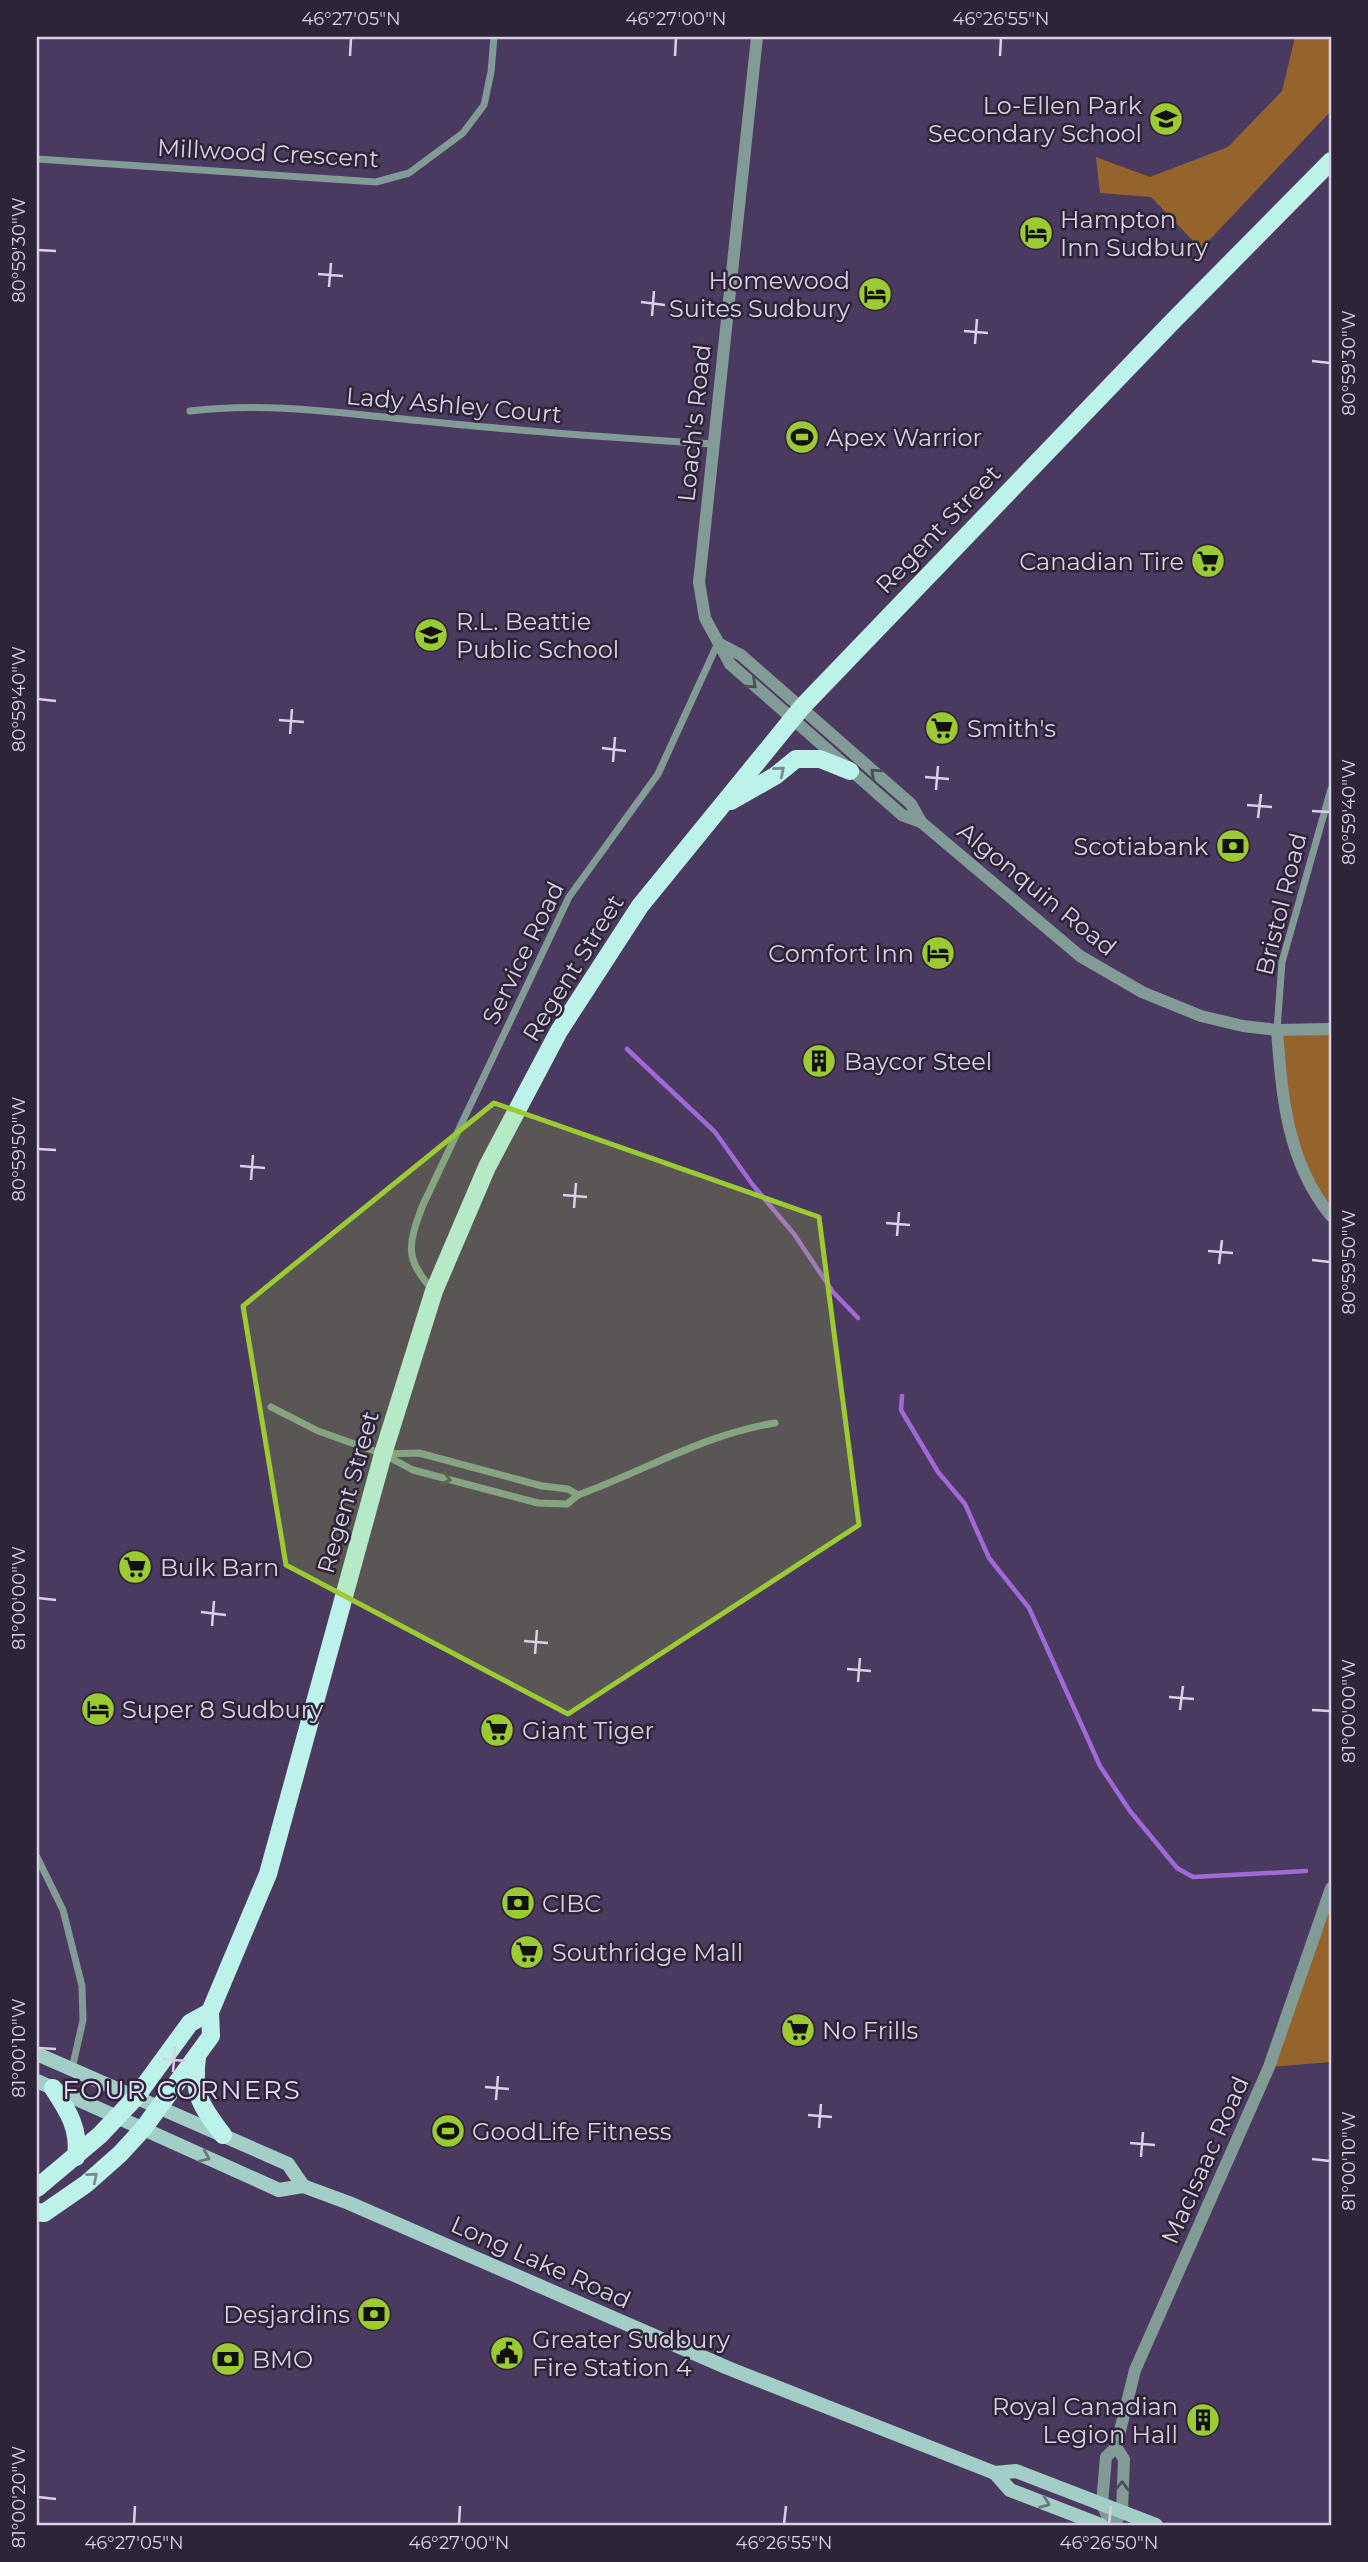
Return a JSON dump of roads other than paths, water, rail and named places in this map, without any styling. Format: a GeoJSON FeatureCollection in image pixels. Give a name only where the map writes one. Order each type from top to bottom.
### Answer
{"type":"FeatureCollection","features":[{"type":"Feature","properties":{"kind":"main road","name":"Regent Street"},"geometry":{"type":"LineString","coordinates":[[37,2212],[44,2213],[120,2154],[143,2129],[211,2036],[210,2011],[268,1874],[383,1454],[435,1291],[487,1167],[559,1031],[640,906],[797,713],[1173,321],[1331,161]]}},
{"type":"Feature","properties":{"kind":"main road"},"geometry":{"type":"LineString","coordinates":[[721,806],[775,776],[796,759],[820,759],[850,771]]}},
{"type":"Feature","properties":{"kind":"main road","name":"Regent Street"},"geometry":{"type":"LineString","coordinates":[[37,2188],[76,2157],[117,2117],[136,2097],[190,2023],[210,2011]]}},
{"type":"Feature","properties":{"kind":"main road","name":"Long Lake Road"},"geometry":{"type":"LineString","coordinates":[[37,2054],[288,2164],[303,2186]]}},
{"type":"Feature","properties":{"kind":"main road"},"geometry":{"type":"LineString","coordinates":[[197,2057],[197,2095],[203,2110],[223,2135]]}},
{"type":"Feature","properties":{"kind":"main road"},"geometry":{"type":"LineString","coordinates":[[45,2085],[72,2119],[76,2132],[76,2157]]}},
{"type":"Feature","properties":{"kind":"main road","name":"Long Lake Road"},"geometry":{"type":"LineString","coordinates":[[45,2085],[279,2190],[303,2186],[349,2203],[728,2368],[995,2473],[1016,2471],[1156,2525]]}},
{"type":"Feature","properties":{"kind":"main road","name":"Long Lake Road"},"geometry":{"type":"LineString","coordinates":[[995,2473],[1010,2490],[1101,2525]]}},
{"type":"Feature","properties":{"kind":"street","name":"Millwood Crescent"},"geometry":{"type":"LineString","coordinates":[[37,159],[376,182],[409,173],[463,133],[484,105],[491,72],[494,37]]}},
{"type":"Feature","properties":{"kind":"street","name":"Loach's Road"},"geometry":{"type":"LineString","coordinates":[[719,643],[705,618],[699,582],[755,38]]}},
{"type":"Feature","properties":{"kind":"street","name":"Lady Ashley Court"},"geometry":{"type":"LineString","coordinates":[[190,411],[224,407],[287,408],[563,435],[714,444]]}},
{"type":"Feature","properties":{"kind":"street"},"geometry":{"type":"LineString","coordinates":[[719,643],[741,655],[797,713]]}},
{"type":"Feature","properties":{"kind":"street","name":"Service Road"},"geometry":{"type":"LineString","coordinates":[[435,1291],[414,1266],[411,1238],[422,1207],[569,897],[658,774],[719,643]]}},
{"type":"Feature","properties":{"kind":"street","name":"Algonquin Road"},"geometry":{"type":"LineString","coordinates":[[797,713],[850,771],[902,815],[922,822]]}},
{"type":"Feature","properties":{"kind":"street","name":"Algonquin Road"},"geometry":{"type":"LineString","coordinates":[[797,713],[911,804],[922,822],[1080,956],[1142,992],[1201,1016],[1243,1026],[1277,1030],[1331,1029]]}},
{"type":"Feature","properties":{"kind":"street","name":"Bristol Road"},"geometry":{"type":"LineString","coordinates":[[1277,1030],[1282,962],[1331,789]]}},
{"type":"Feature","properties":{"kind":"street"},"geometry":{"type":"LineString","coordinates":[[1277,1030],[1281,1092],[1294,1149],[1310,1188],[1331,1216]]}},
{"type":"Feature","properties":{"kind":"street"},"geometry":{"type":"LineString","coordinates":[[271,1406],[318,1431],[383,1454],[413,1470],[538,1503],[567,1504],[578,1495],[714,1438],[743,1428],[775,1423]]}},
{"type":"Feature","properties":{"kind":"street"},"geometry":{"type":"LineString","coordinates":[[383,1454],[419,1453],[542,1486],[568,1489],[578,1495]]}},
{"type":"Feature","properties":{"kind":"street"},"geometry":{"type":"LineString","coordinates":[[37,1857],[63,1910],[82,1986],[83,2020],[72,2069]]}},
{"type":"Feature","properties":{"kind":"street","name":"MacIsaac Road"},"geometry":{"type":"LineString","coordinates":[[1116,2447],[1124,2459],[1122,2511],[1113,2525],[1102,2504],[1106,2457],[1116,2447],[1135,2370],[1269,2067],[1331,1888]]}},
{"type":"Feature","properties":{"kind":"waterway"},"geometry":{"type":"LineString","coordinates":[[627,1049],[715,1132],[752,1184],[794,1234],[833,1292],[858,1318]]}},
{"type":"Feature","properties":{"kind":"waterway"},"geometry":{"type":"LineString","coordinates":[[902,1396],[901,1410],[938,1472],[965,1504],[989,1558],[1029,1608],[1100,1766],[1130,1811],[1177,1868],[1193,1877],[1306,1871]]}},
{"type":"Feature","properties":{"kind":"place","name":"Lo-Ellen Park Secondary School"},"geometry":{"type":"Point","coordinates":[1166,119]}},
{"type":"Feature","properties":{"kind":"place","name":"Hampton Inn Sudbury"},"geometry":{"type":"Point","coordinates":[1036,233]}},
{"type":"Feature","properties":{"kind":"place","name":"Homewood Suites Sudbury"},"geometry":{"type":"Point","coordinates":[875,294]}},
{"type":"Feature","properties":{"kind":"place","name":"Apex Warrior"},"geometry":{"type":"Point","coordinates":[802,437]}},
{"type":"Feature","properties":{"kind":"place","name":"Canadian Tire"},"geometry":{"type":"Point","coordinates":[1208,561]}},
{"type":"Feature","properties":{"kind":"place","name":"R.L. Beattie Public School"},"geometry":{"type":"Point","coordinates":[431,635]}},
{"type":"Feature","properties":{"kind":"place","name":"Smith's"},"geometry":{"type":"Point","coordinates":[942,728]}},
{"type":"Feature","properties":{"kind":"place","name":"Scotiabank"},"geometry":{"type":"Point","coordinates":[1233,846]}},
{"type":"Feature","properties":{"kind":"place","name":"Comfort Inn"},"geometry":{"type":"Point","coordinates":[938,953]}},
{"type":"Feature","properties":{"kind":"place","name":"Baycor Steel"},"geometry":{"type":"Point","coordinates":[819,1061]}},
{"type":"Feature","properties":{"kind":"place","name":"Bulk Barn"},"geometry":{"type":"Point","coordinates":[135,1567]}},
{"type":"Feature","properties":{"kind":"place","name":"Super 8 Sudbury"},"geometry":{"type":"Point","coordinates":[98,1709]}},
{"type":"Feature","properties":{"kind":"place","name":"Giant Tiger"},"geometry":{"type":"Point","coordinates":[497,1730]}},
{"type":"Feature","properties":{"kind":"place","name":"CIBC"},"geometry":{"type":"Point","coordinates":[518,1903]}},
{"type":"Feature","properties":{"kind":"place","name":"Southridge Mall"},"geometry":{"type":"Point","coordinates":[527,1952]}},
{"type":"Feature","properties":{"kind":"place","name":"No Frills"},"geometry":{"type":"Point","coordinates":[798,2030]}},
{"type":"Feature","properties":{"kind":"place","name":"GoodLife Fitness"},"geometry":{"type":"Point","coordinates":[448,2131]}},
{"type":"Feature","properties":{"kind":"place","name":"Desjardins"},"geometry":{"type":"Point","coordinates":[374,2314]}},
{"type":"Feature","properties":{"kind":"place","name":"Greater Sudbury Fire Station 4"},"geometry":{"type":"Point","coordinates":[507,2353]}},
{"type":"Feature","properties":{"kind":"place","name":"BMO"},"geometry":{"type":"Point","coordinates":[228,2359]}},
{"type":"Feature","properties":{"kind":"place","name":"Royal Canadian Legion Hall"},"geometry":{"type":"Point","coordinates":[1203,2420]}},
{"type":"Feature","properties":{"kind":"district","name":"FOUR CORNERS"},"geometry":{"type":"Point","coordinates":[182,2090]}}]}
